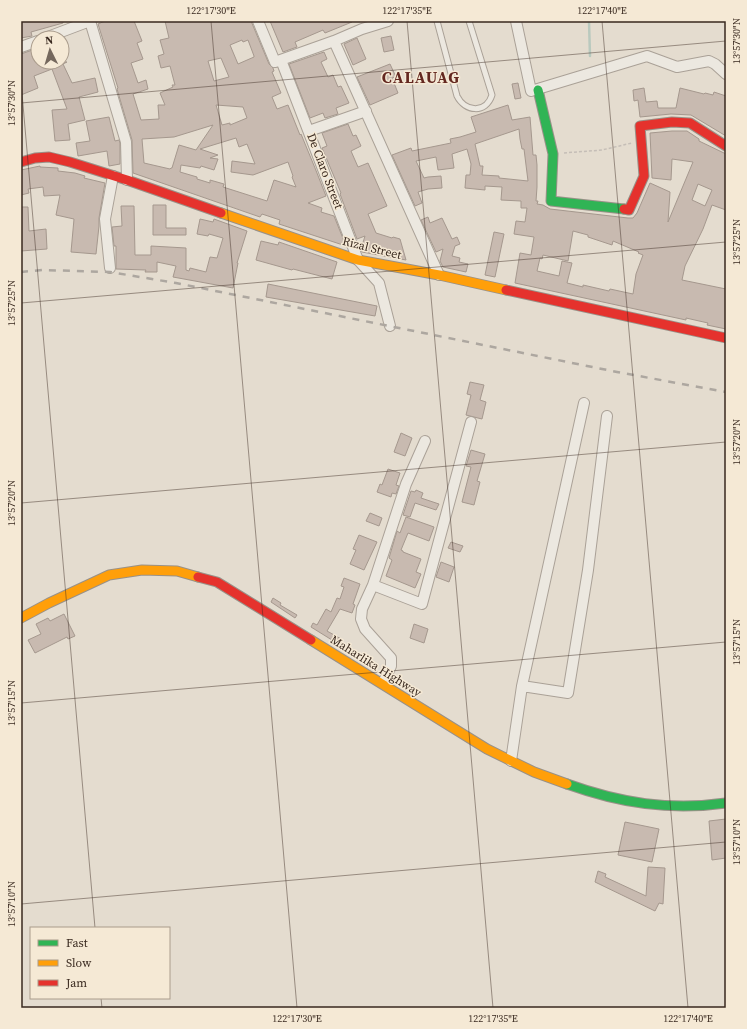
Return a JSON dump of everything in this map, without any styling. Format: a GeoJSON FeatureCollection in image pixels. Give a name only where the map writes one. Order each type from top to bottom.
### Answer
{"type":"FeatureCollection","features":[{"type":"Feature","properties":{"kind":"main road"},"geometry":{"type":"LineString","coordinates":[[538,90],[553,154],[550,201],[629,210],[644,176],[640,126],[672,122],[690,123],[726,146]]}},
{"type":"Feature","properties":{"kind":"main road","name":"Rizal Street"},"geometry":{"type":"LineString","coordinates":[[21,162],[35,158],[49,158],[70,162],[127,180],[358,260],[439,275],[726,338]]}},
{"type":"Feature","properties":{"kind":"main road","name":"Maharlika Highway"},"geometry":{"type":"LineString","coordinates":[[21,618],[109,575],[142,570],[177,570],[217,582],[487,748],[510,761],[552,780],[616,800],[648,805],[685,807],[726,803]]}},
{"type":"Feature","properties":{"kind":"street"},"geometry":{"type":"LineString","coordinates":[[66,30],[90,21],[126,142],[127,180]]}},
{"type":"Feature","properties":{"kind":"street","name":"De Claro Street"},"geometry":{"type":"LineString","coordinates":[[258,21],[275,62],[281,60],[358,260],[379,283],[390,326]]}},
{"type":"Feature","properties":{"kind":"street"},"geometry":{"type":"LineString","coordinates":[[281,60],[362,29],[388,21]]}},
{"type":"Feature","properties":{"kind":"street"},"geometry":{"type":"LineString","coordinates":[[516,21],[532,91],[643,56],[647,56],[677,67],[709,61],[715,64],[726,74]]}},
{"type":"Feature","properties":{"kind":"street"},"geometry":{"type":"LineString","coordinates":[[334,41],[439,275]]}},
{"type":"Feature","properties":{"kind":"street"},"geometry":{"type":"LineString","coordinates":[[309,131],[366,111]]}},
{"type":"Feature","properties":{"kind":"street"},"geometry":{"type":"LineString","coordinates":[[110,268],[105,219],[113,176]]}},
{"type":"Feature","properties":{"kind":"street"},"geometry":{"type":"LineString","coordinates":[[510,761],[522,686],[584,403]]}},
{"type":"Feature","properties":{"kind":"street"},"geometry":{"type":"LineString","coordinates":[[522,686],[568,692],[588,570],[607,416]]}},
{"type":"Feature","properties":{"kind":"street"},"geometry":{"type":"LineString","coordinates":[[373,585],[422,604],[471,422]]}},
{"type":"Feature","properties":{"kind":"street"},"geometry":{"type":"LineString","coordinates":[[383,683],[391,666],[391,658],[365,629],[361,619],[362,609],[373,585],[406,484],[425,441]]}},
{"type":"Feature","properties":{"kind":"lane"},"geometry":{"type":"LineString","coordinates":[[437,21],[459,101],[469,108],[475,109],[481,108],[486,104],[492,95],[469,21]]}},
{"type":"Feature","properties":{"kind":"path"},"geometry":{"type":"LineString","coordinates":[[553,154],[602,150],[642,140]]}},
{"type":"Feature","properties":{"kind":"building"},"geometry":{"type":"Polygon","coordinates":[[[21,21],[63,21],[63,23],[38,30],[30,30],[30,36],[21,38],[21,21]]]}},
{"type":"Feature","properties":{"kind":"building"},"geometry":{"type":"Polygon","coordinates":[[[105,21],[134,21],[142,41],[137,43],[143,59],[131,63],[138,83],[146,80],[148,89],[133,94],[141,120],[159,119],[158,105],[165,105],[160,93],[173,87],[172,85],[175,85],[170,66],[161,68],[158,56],[164,54],[160,40],[169,38],[165,21],[251,21],[269,64],[273,68],[274,71],[272,72],[281,93],[272,97],[277,109],[288,105],[326,196],[308,203],[322,208],[321,212],[334,216],[346,246],[279,224],[280,220],[262,214],[260,217],[133,173],[132,140],[98,24],[105,21]],[[242,40],[230,45],[238,64],[254,57],[248,40],[243,42],[242,40]],[[221,58],[208,61],[214,81],[229,77],[221,58]],[[216,105],[222,125],[230,123],[230,125],[247,118],[243,107],[216,105]],[[213,125],[174,137],[142,139],[144,163],[170,169],[172,168],[179,145],[196,150],[213,125]],[[236,138],[200,149],[218,155],[210,158],[218,159],[214,170],[201,166],[200,168],[181,165],[180,172],[210,183],[210,180],[224,184],[223,187],[267,201],[274,180],[296,187],[288,162],[253,175],[231,172],[232,161],[255,164],[247,144],[239,147],[236,138]]]}},
{"type":"Feature","properties":{"kind":"building"},"geometry":{"type":"Polygon","coordinates":[[[270,21],[352,22],[325,33],[323,30],[295,42],[297,47],[283,52],[270,21]]]}},
{"type":"Feature","properties":{"kind":"building"},"geometry":{"type":"Polygon","coordinates":[[[391,36],[394,50],[384,52],[381,38],[391,36]]]}},
{"type":"Feature","properties":{"kind":"building"},"geometry":{"type":"Polygon","coordinates":[[[357,38],[366,59],[353,65],[344,44],[357,38]]]}},
{"type":"Feature","properties":{"kind":"building"},"geometry":{"type":"Polygon","coordinates":[[[30,51],[30,70],[49,70],[34,76],[38,88],[21,95],[21,54],[30,51]]]}},
{"type":"Feature","properties":{"kind":"building"},"geometry":{"type":"Polygon","coordinates":[[[324,52],[327,59],[321,62],[328,77],[333,75],[338,87],[341,86],[349,103],[336,108],[338,114],[325,118],[323,113],[310,118],[289,64],[324,52]]]}},
{"type":"Feature","properties":{"kind":"building"},"geometry":{"type":"Polygon","coordinates":[[[390,64],[396,77],[392,78],[398,93],[370,105],[357,77],[390,64]]]}},
{"type":"Feature","properties":{"kind":"building"},"geometry":{"type":"Polygon","coordinates":[[[52,70],[66,70],[72,83],[95,78],[98,92],[79,97],[85,120],[68,124],[70,140],[55,141],[52,110],[67,109],[52,70]]]}},
{"type":"Feature","properties":{"kind":"building"},"geometry":{"type":"Polygon","coordinates":[[[518,83],[521,98],[515,99],[512,84],[518,83]]]}},
{"type":"Feature","properties":{"kind":"building"},"geometry":{"type":"Polygon","coordinates":[[[644,88],[646,102],[657,101],[658,108],[676,108],[680,88],[704,94],[713,95],[714,92],[726,96],[726,136],[691,115],[671,114],[640,117],[638,100],[634,101],[633,90],[644,88]]]}},
{"type":"Feature","properties":{"kind":"building"},"geometry":{"type":"Polygon","coordinates":[[[508,105],[512,120],[530,117],[533,155],[536,155],[537,165],[536,201],[538,201],[537,204],[543,205],[550,209],[633,218],[637,213],[650,183],[670,192],[668,222],[693,162],[672,159],[671,180],[652,178],[650,133],[687,131],[699,139],[699,141],[726,154],[726,210],[712,205],[703,229],[685,266],[682,280],[726,289],[726,329],[686,318],[686,320],[515,283],[520,253],[531,255],[534,237],[514,234],[516,221],[525,222],[527,208],[521,208],[521,201],[501,200],[502,187],[485,186],[485,190],[465,188],[466,175],[470,175],[471,164],[467,149],[452,154],[454,168],[438,170],[436,157],[416,161],[424,178],[441,176],[442,188],[428,189],[418,192],[422,203],[415,206],[392,155],[411,148],[412,151],[451,143],[450,139],[476,132],[471,117],[508,105]],[[519,129],[475,144],[480,166],[483,166],[482,175],[499,176],[499,178],[528,181],[524,149],[522,149],[519,129]],[[698,184],[692,200],[705,206],[712,190],[698,184]],[[573,231],[568,261],[543,255],[542,259],[540,258],[537,271],[559,276],[562,261],[572,263],[567,283],[583,287],[583,285],[609,291],[610,289],[633,294],[636,274],[643,255],[613,241],[612,245],[588,237],[588,235],[573,231]]]}},
{"type":"Feature","properties":{"kind":"building"},"geometry":{"type":"Polygon","coordinates":[[[109,117],[115,141],[119,140],[120,143],[120,164],[109,166],[107,151],[78,156],[76,143],[90,141],[86,121],[109,117]]]}},
{"type":"Feature","properties":{"kind":"building"},"geometry":{"type":"Polygon","coordinates":[[[348,124],[353,136],[356,135],[361,146],[351,151],[358,167],[368,163],[387,206],[368,214],[376,233],[400,239],[406,260],[362,252],[361,249],[365,236],[357,239],[340,194],[341,193],[322,148],[327,146],[322,133],[348,124]]]}},
{"type":"Feature","properties":{"kind":"building"},"geometry":{"type":"Polygon","coordinates":[[[40,166],[58,168],[58,171],[75,173],[85,176],[84,178],[105,183],[99,218],[96,254],[71,252],[74,219],[56,215],[60,195],[44,196],[43,187],[28,189],[29,193],[21,195],[21,170],[40,166]]]}},
{"type":"Feature","properties":{"kind":"building"},"geometry":{"type":"Polygon","coordinates":[[[153,205],[166,205],[166,228],[186,228],[186,235],[153,235],[153,205]]]}},
{"type":"Feature","properties":{"kind":"building"},"geometry":{"type":"Polygon","coordinates":[[[121,206],[134,206],[135,255],[151,255],[151,246],[186,248],[186,270],[189,271],[190,268],[206,272],[210,257],[217,258],[223,238],[209,234],[208,236],[197,234],[200,219],[213,222],[214,219],[247,231],[237,263],[233,288],[173,277],[176,266],[157,262],[157,272],[116,269],[116,246],[114,246],[112,227],[122,226],[121,206]]]}},
{"type":"Feature","properties":{"kind":"building"},"geometry":{"type":"Polygon","coordinates":[[[21,207],[28,207],[29,231],[46,229],[47,249],[21,251],[21,207]]]}},
{"type":"Feature","properties":{"kind":"building"},"geometry":{"type":"Polygon","coordinates":[[[428,217],[430,223],[442,218],[452,239],[457,237],[460,244],[455,246],[452,256],[460,258],[459,262],[468,264],[466,272],[443,267],[440,261],[443,249],[436,252],[421,220],[428,217]]]}},
{"type":"Feature","properties":{"kind":"building"},"geometry":{"type":"Polygon","coordinates":[[[494,232],[504,234],[495,277],[485,275],[494,232]]]}},
{"type":"Feature","properties":{"kind":"building"},"geometry":{"type":"Polygon","coordinates":[[[261,241],[278,245],[279,242],[337,262],[332,279],[256,260],[261,241]]]}},
{"type":"Feature","properties":{"kind":"building"},"geometry":{"type":"Polygon","coordinates":[[[268,284],[377,306],[375,316],[266,297],[268,284]]]}},
{"type":"Feature","properties":{"kind":"building"},"geometry":{"type":"Polygon","coordinates":[[[470,382],[484,385],[480,400],[486,402],[482,419],[466,415],[471,395],[467,394],[470,382]]]}},
{"type":"Feature","properties":{"kind":"building"},"geometry":{"type":"Polygon","coordinates":[[[401,433],[412,438],[405,456],[394,452],[401,433]]]}},
{"type":"Feature","properties":{"kind":"building"},"geometry":{"type":"Polygon","coordinates":[[[471,450],[485,454],[477,481],[480,482],[474,505],[462,502],[471,467],[466,466],[471,450]]]}},
{"type":"Feature","properties":{"kind":"building"},"geometry":{"type":"Polygon","coordinates":[[[388,469],[400,473],[396,485],[399,486],[396,494],[392,493],[391,497],[377,492],[380,484],[382,485],[388,469]]]}},
{"type":"Feature","properties":{"kind":"building"},"geometry":{"type":"Polygon","coordinates":[[[416,490],[423,493],[421,498],[439,504],[436,510],[415,503],[410,517],[403,515],[411,491],[415,492],[416,490]]]}},
{"type":"Feature","properties":{"kind":"building"},"geometry":{"type":"Polygon","coordinates":[[[370,513],[382,518],[379,526],[366,521],[370,513]]]}},
{"type":"Feature","properties":{"kind":"building"},"geometry":{"type":"Polygon","coordinates":[[[406,517],[434,527],[429,541],[408,533],[401,550],[421,559],[416,572],[421,574],[415,588],[386,576],[392,560],[389,558],[397,531],[400,533],[406,517]]]}},
{"type":"Feature","properties":{"kind":"building"},"geometry":{"type":"Polygon","coordinates":[[[359,535],[377,542],[364,570],[350,564],[356,550],[353,549],[359,535]]]}},
{"type":"Feature","properties":{"kind":"building"},"geometry":{"type":"Polygon","coordinates":[[[451,542],[463,546],[460,552],[448,548],[451,542]]]}},
{"type":"Feature","properties":{"kind":"building"},"geometry":{"type":"Polygon","coordinates":[[[441,562],[454,567],[449,582],[436,577],[441,562]]]}},
{"type":"Feature","properties":{"kind":"building"},"geometry":{"type":"Polygon","coordinates":[[[344,578],[360,584],[353,604],[355,605],[352,613],[340,609],[327,631],[343,640],[340,645],[311,627],[313,623],[317,625],[326,609],[331,612],[337,598],[340,599],[344,587],[341,586],[344,578]]]}},
{"type":"Feature","properties":{"kind":"building"},"geometry":{"type":"Polygon","coordinates":[[[273,598],[281,603],[280,605],[297,615],[295,618],[271,602],[273,598]]]}},
{"type":"Feature","properties":{"kind":"building"},"geometry":{"type":"Polygon","coordinates":[[[64,614],[75,636],[68,639],[67,637],[35,653],[28,640],[41,634],[36,624],[48,618],[50,621],[64,614]]]}},
{"type":"Feature","properties":{"kind":"building"},"geometry":{"type":"Polygon","coordinates":[[[414,624],[428,629],[424,643],[410,638],[414,624]]]}},
{"type":"Feature","properties":{"kind":"building"},"geometry":{"type":"Polygon","coordinates":[[[726,819],[726,858],[712,860],[709,821],[726,819]]]}},
{"type":"Feature","properties":{"kind":"building"},"geometry":{"type":"Polygon","coordinates":[[[625,822],[659,829],[652,862],[618,855],[625,822]]]}},
{"type":"Feature","properties":{"kind":"building"},"geometry":{"type":"Polygon","coordinates":[[[648,867],[665,868],[663,904],[659,903],[655,911],[595,882],[598,871],[606,874],[605,877],[646,896],[648,867]]]}},
{"type":"Feature","properties":{"kind":"waterway"},"geometry":{"type":"LineString","coordinates":[[589,21],[590,56]]}},
{"type":"Feature","properties":{"kind":"railway"},"geometry":{"type":"LineString","coordinates":[[21,272],[42,270],[110,272],[176,283],[617,372],[726,392]]}},
{"type":"Feature","properties":{"kind":"traffic: fast"},"geometry":{"type":"LineString","coordinates":[[538,90],[553,154],[551,201],[624,209]]}},
{"type":"Feature","properties":{"kind":"traffic: fast"},"geometry":{"type":"LineString","coordinates":[[567,784],[606,796],[645,804],[685,806],[726,803]]}},
{"type":"Feature","properties":{"kind":"traffic: slow"},"geometry":{"type":"LineString","coordinates":[[221,213],[358,260],[439,275],[506,290]]}},
{"type":"Feature","properties":{"kind":"traffic: slow"},"geometry":{"type":"LineString","coordinates":[[21,618],[109,575],[142,570],[177,571],[198,577]]}},
{"type":"Feature","properties":{"kind":"traffic: slow"},"geometry":{"type":"LineString","coordinates":[[311,640],[487,749],[534,772],[567,784]]}},
{"type":"Feature","properties":{"kind":"traffic: jam"},"geometry":{"type":"LineString","coordinates":[[624,209],[629,210],[644,176],[640,126],[672,122],[690,123],[726,146]]}},
{"type":"Feature","properties":{"kind":"traffic: jam"},"geometry":{"type":"LineString","coordinates":[[21,162],[35,158],[49,157],[70,162],[221,213]]}},
{"type":"Feature","properties":{"kind":"traffic: jam"},"geometry":{"type":"LineString","coordinates":[[506,290],[726,338]]}},
{"type":"Feature","properties":{"kind":"traffic: jam"},"geometry":{"type":"LineString","coordinates":[[198,577],[217,582],[311,640]]}},
{"type":"Feature","properties":{"kind":"district","name":"CALAUAG"},"geometry":{"type":"Point","coordinates":[421,77]}}]}
